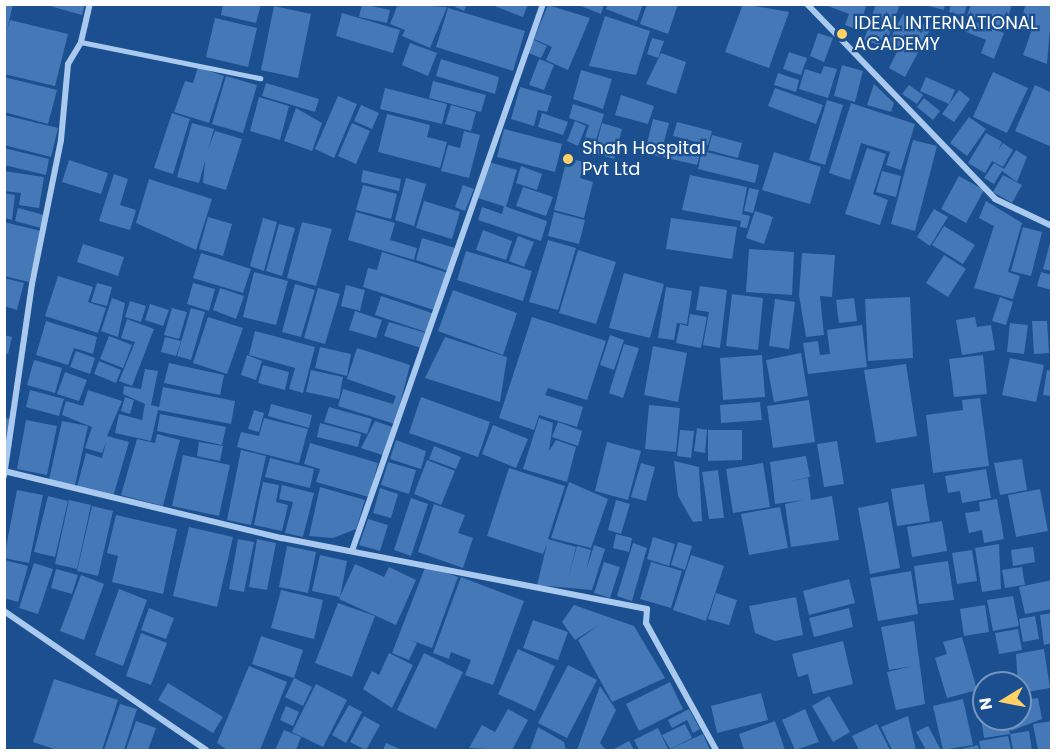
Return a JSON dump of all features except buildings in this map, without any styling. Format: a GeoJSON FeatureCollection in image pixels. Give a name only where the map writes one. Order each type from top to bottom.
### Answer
{"type":"FeatureCollection","features":[{"type":"Feature","properties":{"kind":"street"},"geometry":{"type":"LineString","coordinates":[[90,4],[81,42],[68,64],[61,140],[32,284],[5,473],[227,526],[353,548],[404,563],[423,561],[647,609],[646,623],[716,750]]}},
{"type":"Feature","properties":{"kind":"street"},"geometry":{"type":"LineString","coordinates":[[353,548],[543,4]]}},
{"type":"Feature","properties":{"kind":"street"},"geometry":{"type":"LineString","coordinates":[[807,4],[995,199],[1052,226]]}},
{"type":"Feature","properties":{"kind":"street"},"geometry":{"type":"LineString","coordinates":[[4,611],[206,750]]}},
{"type":"Feature","properties":{"kind":"lane"},"geometry":{"type":"LineString","coordinates":[[81,42],[260,78]]}},
{"type":"Feature","properties":{"kind":"place","name":"IDEAL INTERNATIONAL ACADEMY"},"geometry":{"type":"Point","coordinates":[842,34]}},
{"type":"Feature","properties":{"kind":"place","name":"Shah Hospital Pvt Ltd"},"geometry":{"type":"Point","coordinates":[568,159]}}]}
